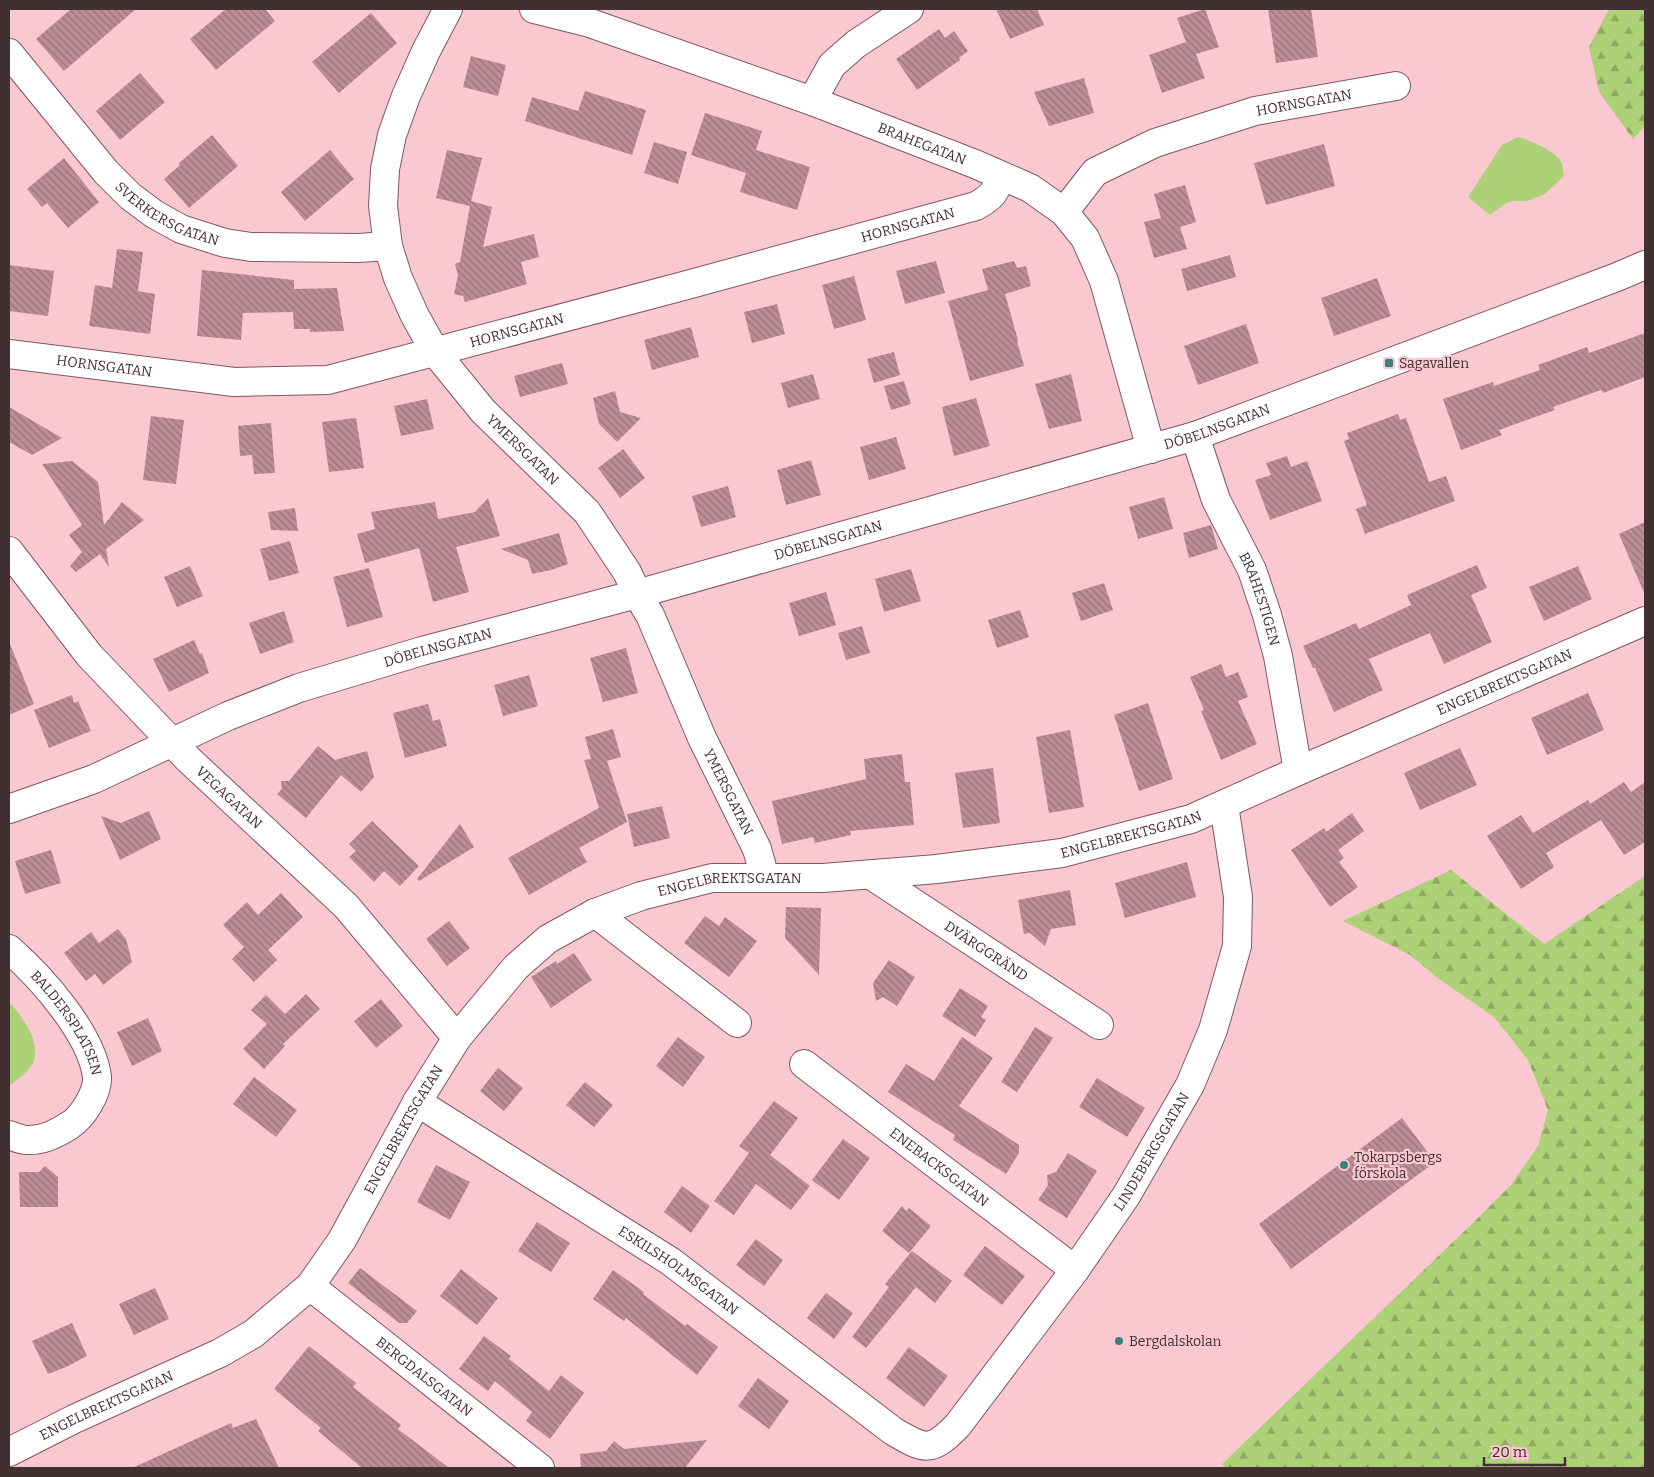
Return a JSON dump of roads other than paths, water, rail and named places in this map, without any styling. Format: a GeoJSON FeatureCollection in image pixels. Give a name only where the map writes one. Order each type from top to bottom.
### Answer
{"type":"FeatureCollection","features":[{"type":"Feature","properties":{"kind":"street","name":"YMERSGATAN"},"geometry":{"type":"LineString","coordinates":[[448,9],[426,51],[392,135],[385,169],[383,206],[388,246],[398,278],[414,314],[435,352],[483,412],[587,512],[627,572],[650,615],[702,738],[757,849],[765,878]]}},
{"type":"Feature","properties":{"kind":"street","name":"BRAHEGATAN"},"geometry":{"type":"LineString","coordinates":[[534,9],[593,16],[974,164],[1030,188],[1064,212],[1085,238],[1104,281],[1151,449]]}},
{"type":"Feature","properties":{"kind":"street"},"geometry":{"type":"LineString","coordinates":[[812,101],[832,65],[856,44],[909,9]]}},
{"type":"Feature","properties":{"kind":"street","name":"SVERKERSGATAN"},"geometry":{"type":"LineString","coordinates":[[9,54],[106,172],[130,196],[154,214],[181,228],[225,243],[251,247],[358,248],[388,246]]}},
{"type":"Feature","properties":{"kind":"street","name":"HORNSGATAN"},"geometry":{"type":"LineString","coordinates":[[1064,212],[1095,172],[1155,142],[1255,111],[1396,86]]}},
{"type":"Feature","properties":{"kind":"street","name":"HORNSGATAN"},"geometry":{"type":"LineString","coordinates":[[9,354],[234,382],[328,380],[976,206],[990,198],[996,191],[1001,176]]}},
{"type":"Feature","properties":{"kind":"street","name":"DÖBELNSGATAN"},"geometry":{"type":"LineString","coordinates":[[9,810],[94,779],[228,716],[299,688],[422,651],[638,594],[1195,436],[1618,277],[1645,265]]}},
{"type":"Feature","properties":{"kind":"street","name":"BRAHESTIGEN"},"geometry":{"type":"LineString","coordinates":[[1195,436],[1216,500],[1252,570],[1267,615],[1278,656],[1298,771]]}},
{"type":"Feature","properties":{"kind":"street","name":"VEGAGATAN"},"geometry":{"type":"LineString","coordinates":[[9,551],[88,655],[173,743],[346,906],[457,1038]]}},
{"type":"Feature","properties":{"kind":"street","name":"ENGELBREKTSGATAN"},"geometry":{"type":"LineString","coordinates":[[9,1452],[74,1418],[220,1353],[253,1334],[310,1286],[342,1240],[417,1102],[457,1038],[516,967],[548,939],[596,914],[641,896],[712,878],[823,878],[937,869],[1062,853],[1191,819],[1645,621]]}},
{"type":"Feature","properties":{"kind":"street","name":"LINDEBERGSGATAN"},"geometry":{"type":"LineString","coordinates":[[933,1446],[942,1441],[958,1425],[1075,1270],[1126,1196],[1190,1085],[1213,1030],[1237,946],[1238,897],[1224,805]]}},
{"type":"Feature","properties":{"kind":"street","name":"DVÄRGGRÄND"},"geometry":{"type":"LineString","coordinates":[[871,875],[1100,1025]]}},
{"type":"Feature","properties":{"kind":"street"},"geometry":{"type":"LineString","coordinates":[[596,914],[737,1023]]}},
{"type":"Feature","properties":{"kind":"street","name":"BALDERSPLATSEN"},"geometry":{"type":"LineString","coordinates":[[9,949],[53,993],[89,1049],[97,1078],[88,1107],[56,1135],[28,1140],[9,1135]]}},
{"type":"Feature","properties":{"kind":"street","name":"ENEBACKSGATAN"},"geometry":{"type":"LineString","coordinates":[[804,1064],[1075,1270]]}},
{"type":"Feature","properties":{"kind":"street","name":"ESKILSHOLMSGATAN"},"geometry":{"type":"LineString","coordinates":[[417,1102],[670,1261],[893,1431],[919,1445],[933,1446]]}},
{"type":"Feature","properties":{"kind":"street","name":"BERGDALSGATAN"},"geometry":{"type":"LineString","coordinates":[[310,1286],[540,1468]]}},
{"type":"Feature","properties":{"kind":"place","name":"Sagavallen"},"geometry":{"type":"Point","coordinates":[1389,363]}},
{"type":"Feature","properties":{"kind":"place","name":"Tokarpsbergs förskola"},"geometry":{"type":"Point","coordinates":[1344,1165]}},
{"type":"Feature","properties":{"kind":"place","name":"Bergdalskolan"},"geometry":{"type":"Point","coordinates":[1119,1341]}}]}
